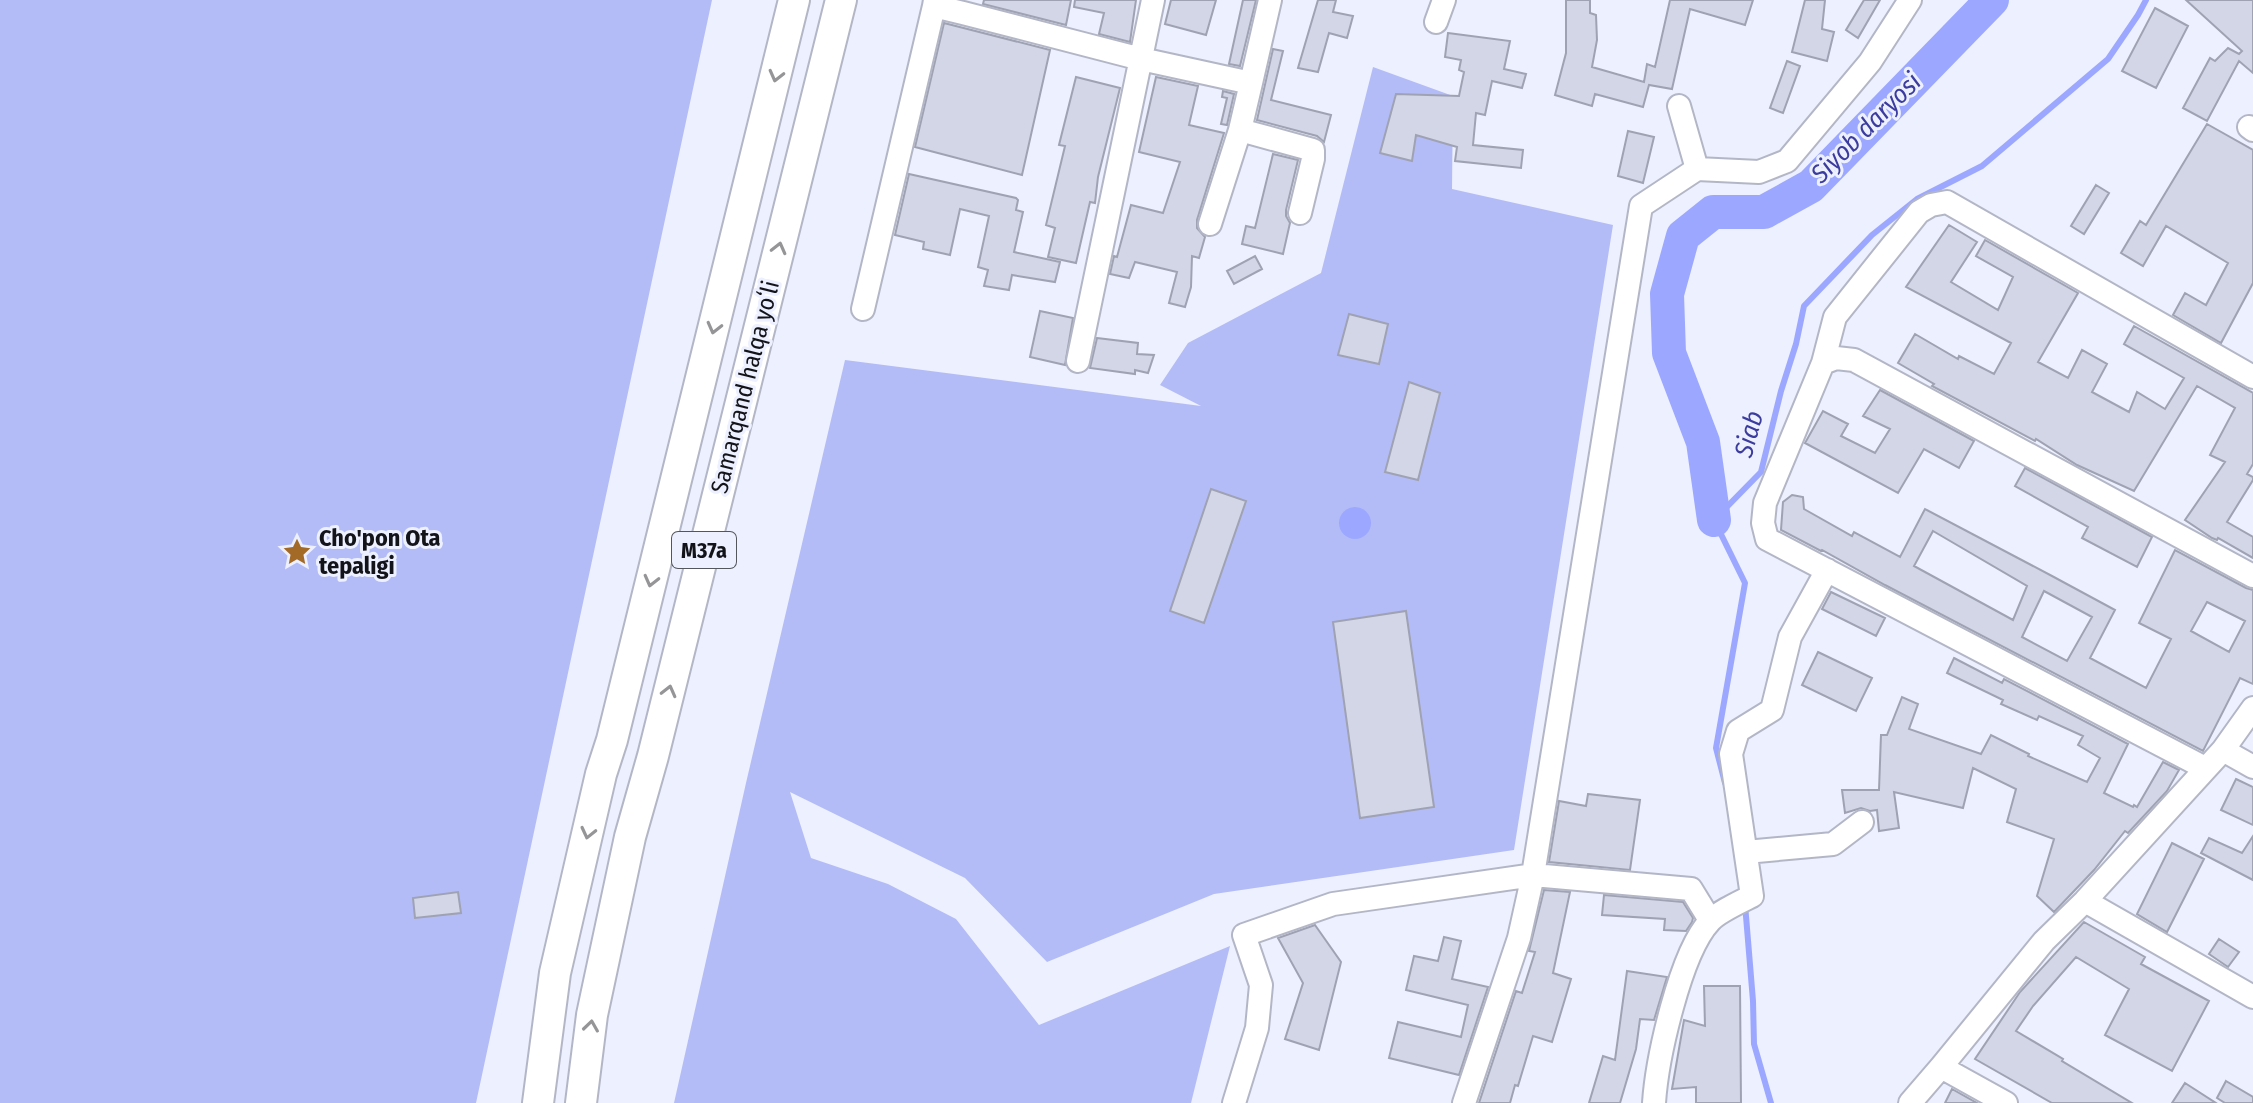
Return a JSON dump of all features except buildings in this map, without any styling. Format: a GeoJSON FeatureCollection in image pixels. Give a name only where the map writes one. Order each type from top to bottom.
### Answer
{"type":"FeatureCollection","features":[{"type":"Feature","properties":{"kind":"highway","name":"Samarqand halqa yoʻli"},"geometry":{"type":"LineString","coordinates":[[538,1103],[555,973],[601,774],[612,740],[794,0]]}},
{"type":"Feature","properties":{"kind":"highway","name":"Samarqand halqa yoʻli"},"geometry":{"type":"LineString","coordinates":[[581,1103],[592,1015],[630,837],[653,756],[841,0]]}},
{"type":"Feature","properties":{"kind":"highway"},"geometry":{"type":"LineString","coordinates":[[612,740],[623,727],[646,729],[651,736],[653,756]]}},
{"type":"Feature","properties":{"kind":"street"},"geometry":{"type":"LineString","coordinates":[[1078,361],[1153,0]]}},
{"type":"Feature","properties":{"kind":"street"},"geometry":{"type":"LineString","coordinates":[[1210,224],[1240,130],[1270,0]]}},
{"type":"Feature","properties":{"kind":"street"},"geometry":{"type":"LineString","coordinates":[[1436,22],[1444,0]]}},
{"type":"Feature","properties":{"kind":"street"},"geometry":{"type":"LineString","coordinates":[[1464,1103],[1519,938],[1533,875],[1641,206],[1697,169],[1759,172],[1787,161],[1870,62],[1910,0]]}},
{"type":"Feature","properties":{"kind":"street"},"geometry":{"type":"LineString","coordinates":[[863,309],[934,3],[1141,59],[1251,83]]}},
{"type":"Feature","properties":{"kind":"street"},"geometry":{"type":"LineString","coordinates":[[1679,106],[1697,169]]}},
{"type":"Feature","properties":{"kind":"street"},"geometry":{"type":"LineString","coordinates":[[1240,130],[1313,150],[1300,213]]}},
{"type":"Feature","properties":{"kind":"street"},"geometry":{"type":"LineString","coordinates":[[2205,768],[1767,539],[1763,523],[1765,503],[1823,363],[1835,317],[1919,212],[1931,205],[1947,202],[2253,377]]}},
{"type":"Feature","properties":{"kind":"street"},"geometry":{"type":"LineString","coordinates":[[1823,363],[1836,358],[1854,360],[2253,576]]}},
{"type":"Feature","properties":{"kind":"street"},"geometry":{"type":"LineString","coordinates":[[1654,1103],[1670,1014],[1690,954],[1719,915],[1752,896],[1731,754],[1738,731],[1772,710],[1790,637],[1827,570]]}},
{"type":"Feature","properties":{"kind":"street"},"geometry":{"type":"LineString","coordinates":[[1910,1103],[2044,941],[2085,901],[2223,750],[2253,708]]}},
{"type":"Feature","properties":{"kind":"street"},"geometry":{"type":"LineString","coordinates":[[2223,750],[2253,767]]}},
{"type":"Feature","properties":{"kind":"street"},"geometry":{"type":"LineString","coordinates":[[1746,852],[1833,844],[1862,822]]}},
{"type":"Feature","properties":{"kind":"street"},"geometry":{"type":"LineString","coordinates":[[1234,1103],[1257,1028],[1261,985],[1244,935],[1333,904],[1533,875],[1691,889],[1719,915]]}},
{"type":"Feature","properties":{"kind":"street"},"geometry":{"type":"LineString","coordinates":[[2085,901],[2253,997]]}},
{"type":"Feature","properties":{"kind":"street"},"geometry":{"type":"LineString","coordinates":[[1941,1067],[2006,1103]]}},
{"type":"Feature","properties":{"kind":"shaded area","name":"Cho'pon Ota tepaligi"},"geometry":{"type":"Polygon","coordinates":[[[0,0],[712,0],[476,1103],[0,1103],[0,0]]]}},
{"type":"Feature","properties":{"kind":"shaded area"},"geometry":{"type":"Polygon","coordinates":[[[1373,67],[1453,96],[1452,189],[1613,225],[1514,850],[1214,894],[1047,962],[965,878],[790,792],[811,858],[888,884],[956,919],[1039,1025],[1230,946],[1191,1103],[674,1103],[845,360],[1201,406],[1160,385],[1188,343],[1321,273],[1373,67]]]}},
{"type":"Feature","properties":{"kind":"shaded area"},"geometry":{"type":"Polygon","coordinates":[[[1355,507],[1366,512],[1371,523],[1366,534],[1355,539],[1344,534],[1339,523],[1344,512],[1355,507]]]}},
{"type":"Feature","properties":{"kind":"waterway","name":"Siyob daryosi"},"geometry":{"type":"LineString","coordinates":[[1714,520],[1703,442],[1669,353],[1667,294],[1683,236],[1713,212],[1764,212],[1811,186],[1992,0]]}},
{"type":"Feature","properties":{"kind":"waterway","name":"Siab"},"geometry":{"type":"LineString","coordinates":[[1725,783],[1716,748],[1745,583],[1714,520],[1761,472],[1804,306],[1872,235],[1917,199],[1982,166],[2108,59],[2146,0]]}},
{"type":"Feature","properties":{"kind":"waterway","name":"Siab"},"geometry":{"type":"LineString","coordinates":[[1745,904],[1754,1044],[1771,1103]]}},
{"type":"Feature","properties":{"kind":"place","name":"Cho'pon Ota tepaligi"},"geometry":{"type":"Point","coordinates":[297,552]}}]}
